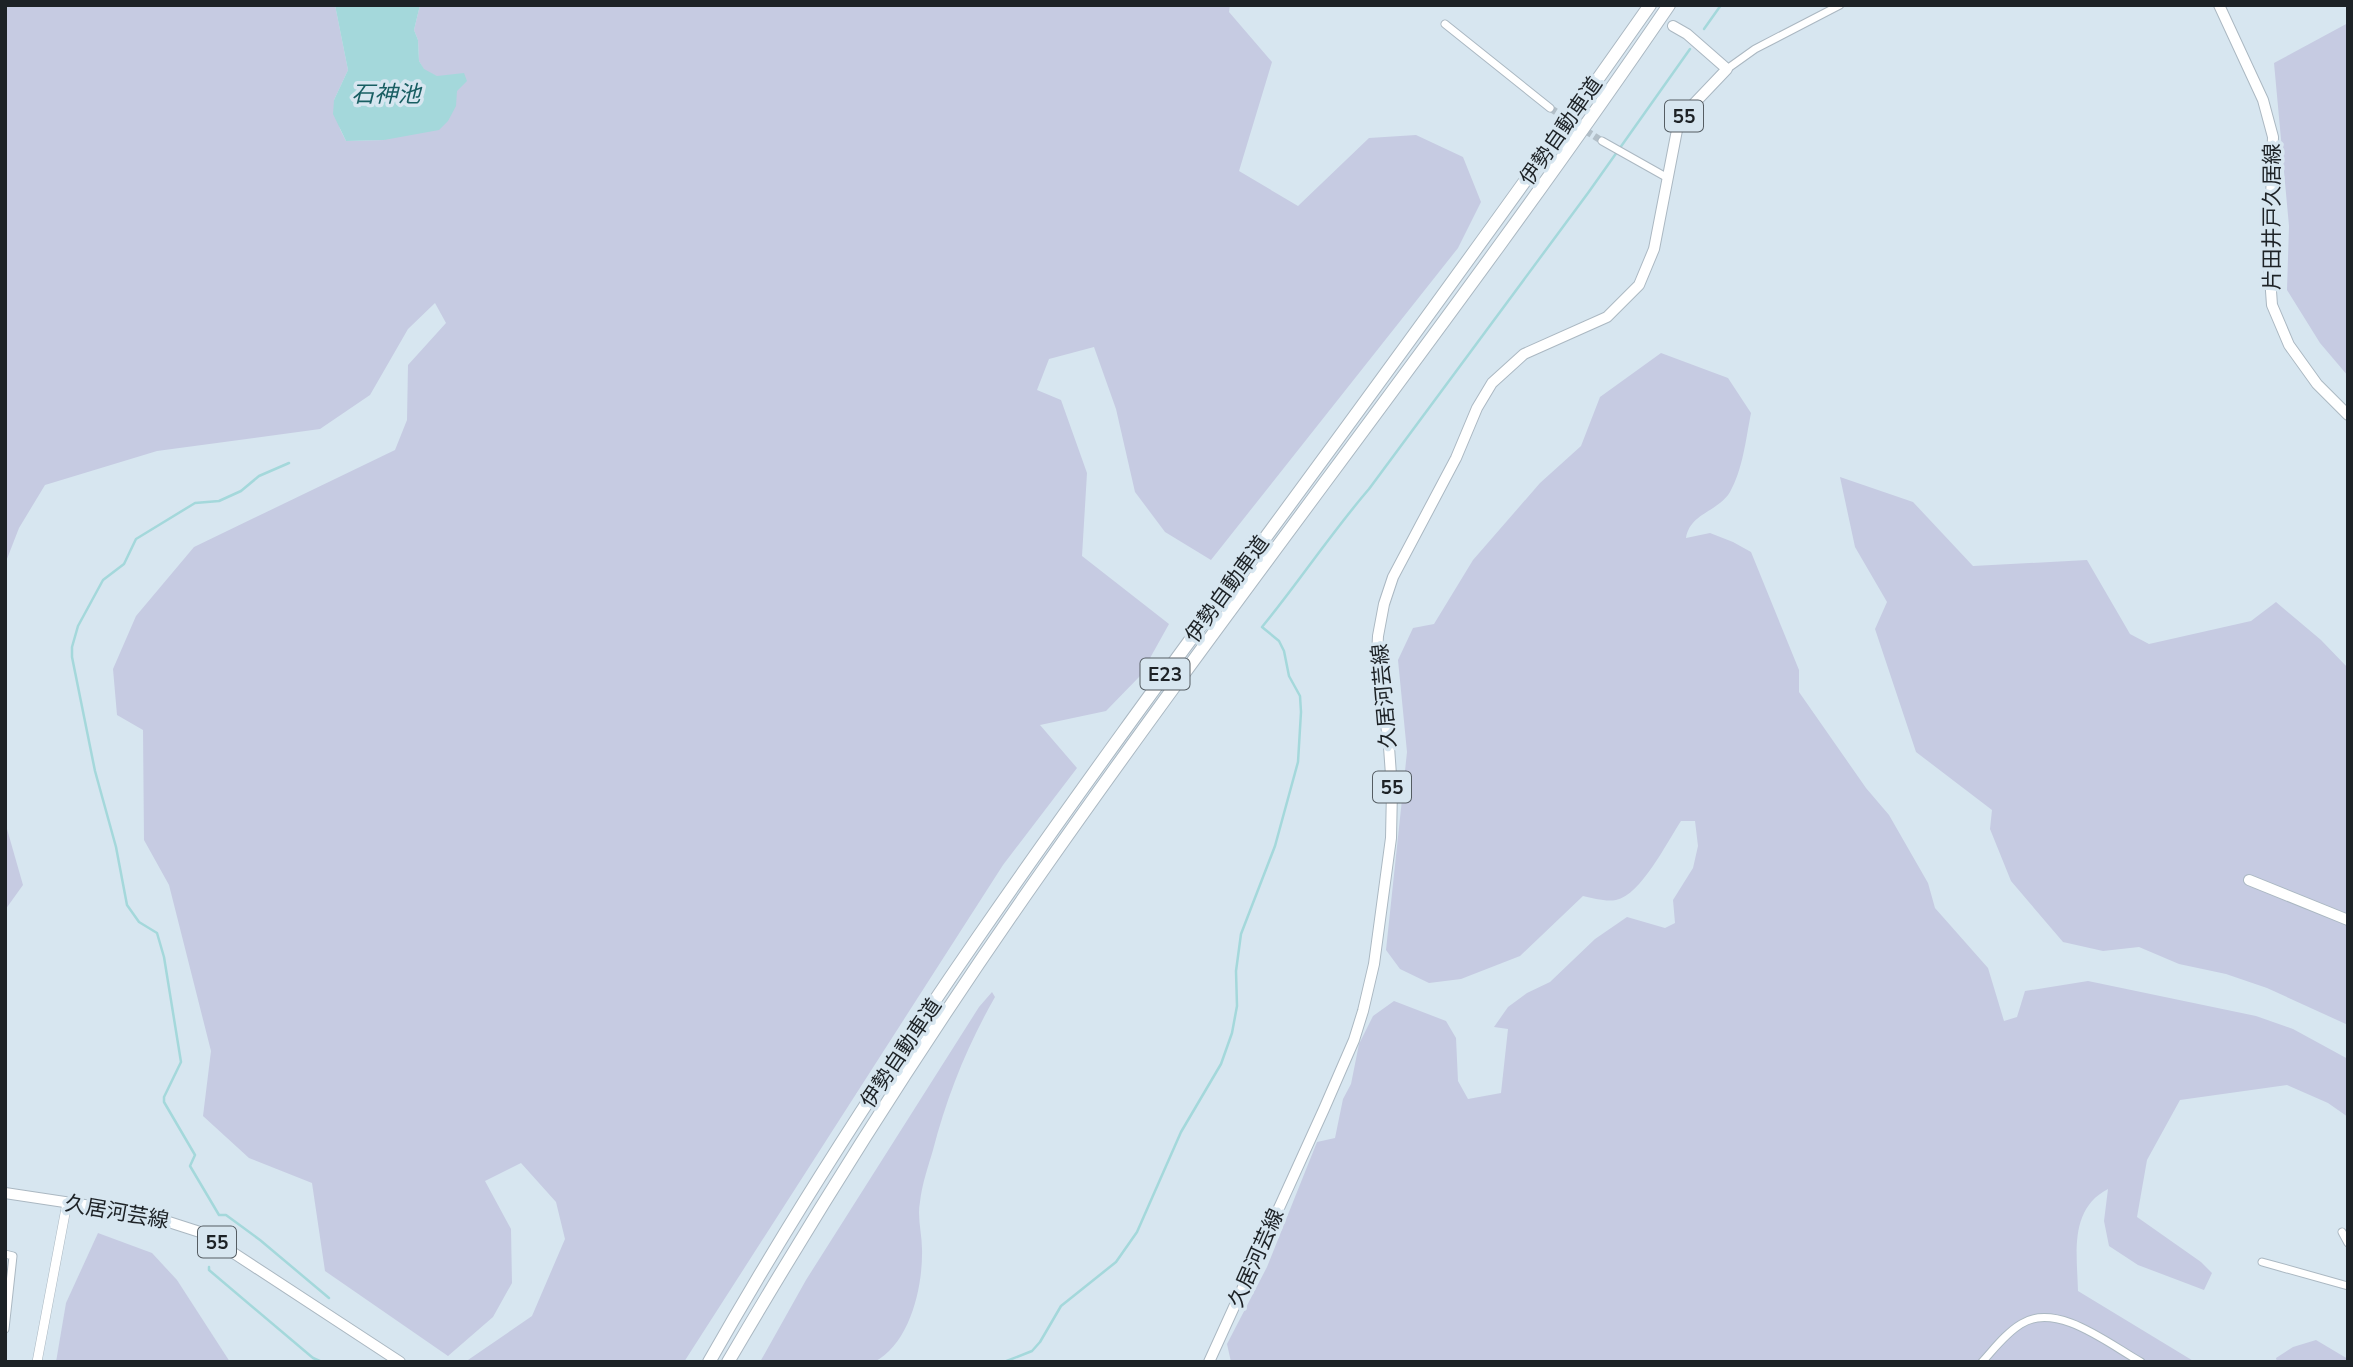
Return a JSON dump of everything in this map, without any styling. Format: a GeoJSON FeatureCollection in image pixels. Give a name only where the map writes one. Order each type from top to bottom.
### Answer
{"type":"FeatureCollection","features":[{"type":"Feature","properties":{"kind":"highway","name":"伊勢自動車道"},"geometry":{"type":"LineString","coordinates":[[709,1362],[754,1282],[869,1100],[1027,866],[1143,703],[1528,178],[1650,5]]}},
{"type":"Feature","properties":{"kind":"highway","name":"伊勢自動車道"},"geometry":{"type":"LineString","coordinates":[[728,1362],[883,1109],[1041,874],[1541,188],[1669,5]]}},
{"type":"Feature","properties":{"kind":"main road","name":"片田井戸久居線"},"geometry":{"type":"LineString","coordinates":[[2219,5],[2263,100],[2273,137],[2269,263],[2272,304],[2289,345],[2317,384],[2348,415]]}},
{"type":"Feature","properties":{"kind":"main road"},"geometry":{"type":"LineString","coordinates":[[1673,26],[1687,34],[1727,69]]}},
{"type":"Feature","properties":{"kind":"main road","name":"久居河芸線"},"geometry":{"type":"LineString","coordinates":[[1209,1362],[1324,1109],[1354,1040],[1363,1011],[1376,953],[1391,838],[1389,747],[1377,655],[1384,604],[1393,577],[1492,383],[1524,354],[1607,317],[1639,285],[1654,249],[1677,130],[1687,111],[1727,69]]}},
{"type":"Feature","properties":{"kind":"main road"},"geometry":{"type":"LineString","coordinates":[[2249,880],[2348,920]]}},
{"type":"Feature","properties":{"kind":"main road","name":"久居河芸線"},"geometry":{"type":"LineString","coordinates":[[5,1193],[152,1216],[203,1233],[400,1362]]}},
{"type":"Feature","properties":{"kind":"street"},"geometry":{"type":"LineString","coordinates":[[1727,69],[1755,49],[1840,5]]}},
{"type":"Feature","properties":{"kind":"street"},"geometry":{"type":"LineString","coordinates":[[1444,24],[1550,108]]}},
{"type":"Feature","properties":{"kind":"street"},"geometry":{"type":"LineString","coordinates":[[1602,141],[1667,177]]}},
{"type":"Feature","properties":{"kind":"street"},"geometry":{"type":"LineString","coordinates":[[37,1362],[67,1203]]}},
{"type":"Feature","properties":{"kind":"street"},"geometry":{"type":"LineString","coordinates":[[2342,1232],[2348,1243]]}},
{"type":"Feature","properties":{"kind":"street"},"geometry":{"type":"LineString","coordinates":[[5,1254],[13,1256],[5,1329]]}},
{"type":"Feature","properties":{"kind":"street"},"geometry":{"type":"LineString","coordinates":[[2262,1262],[2348,1286]]}},
{"type":"Feature","properties":{"kind":"street"},"geometry":{"type":"LineString","coordinates":[[1982,1362],[2022,1323],[2047,1317],[2067,1321],[2141,1362]]}},
{"type":"Feature","properties":{"kind":"shaded area"},"geometry":{"type":"Polygon","coordinates":[[[5,5],[335,5],[348,70],[334,100],[340,129],[346,141],[384,140],[436,76],[424,70],[419,61],[418,40],[414,30],[420,5],[1230,5],[1229,12],[1272,62],[1239,171],[1298,206],[1369,138],[1416,135],[1463,157],[1481,202],[1458,248],[1211,560],[1165,532],[1135,492],[1116,409],[1094,347],[1049,359],[1037,390],[1061,400],[1087,473],[1082,556],[1169,624],[1140,676],[1106,711],[1040,725],[1077,768],[1003,865],[684,1362],[468,1360],[532,1316],[565,1239],[556,1202],[521,1163],[485,1181],[511,1229],[512,1283],[493,1317],[448,1356],[325,1271],[312,1183],[249,1158],[203,1116],[211,1051],[169,885],[144,840],[143,730],[117,715],[113,669],[136,616],[194,547],[395,450],[407,420],[408,365],[446,323],[435,303],[408,329],[370,395],[320,429],[157,451],[45,485],[19,528],[5,564],[5,5]]]}},
{"type":"Feature","properties":{"kind":"shaded area"},"geometry":{"type":"Polygon","coordinates":[[[2348,23],[2348,376],[2320,343],[2287,290],[2289,226],[2274,63],[2348,23]]]}},
{"type":"Feature","properties":{"kind":"shaded area"},"geometry":{"type":"Polygon","coordinates":[[[1661,353],[1728,378],[1751,413],[1741,463],[1730,492],[1725,499],[1693,523],[1686,538],[1710,533],[1751,552],[1799,670],[1799,692],[1866,788],[1889,815],[1928,883],[1935,908],[1988,968],[2004,1021],[2017,1017],[2025,991],[2088,981],[2256,1016],[2293,1029],[2348,1059],[2348,1117],[2328,1103],[2287,1085],[2180,1100],[2147,1160],[2137,1217],[2201,1262],[2212,1273],[2204,1290],[2138,1265],[2109,1246],[2104,1221],[2108,1189],[2087,1208],[2078,1234],[2078,1291],[2195,1362],[1231,1362],[1227,1344],[1267,1267],[1317,1142],[1335,1138],[1343,1099],[1351,1084],[1359,1044],[1373,1016],[1394,1001],[1446,1021],[1456,1038],[1458,1081],[1468,1099],[1501,1093],[1508,1029],[1494,1027],[1508,1007],[1527,993],[1550,982],[1595,939],[1627,917],[1665,928],[1675,923],[1673,900],[1693,868],[1698,846],[1695,821],[1681,821],[1644,878],[1625,896],[1608,901],[1583,896],[1520,956],[1461,979],[1429,983],[1400,969],[1386,950],[1407,752],[1398,660],[1413,628],[1434,624],[1473,560],[1540,483],[1581,446],[1600,397],[1661,353]]]}},
{"type":"Feature","properties":{"kind":"shaded area"},"geometry":{"type":"Polygon","coordinates":[[[1840,477],[1913,502],[1973,566],[2087,560],[2130,634],[2149,644],[2251,621],[2276,602],[2321,640],[2348,668],[2348,1025],[2267,988],[2226,974],[2179,964],[2139,947],[2103,951],[2063,942],[2011,881],[1990,829],[1992,810],[1916,752],[1875,629],[1887,602],[1855,547],[1840,477]]]}},
{"type":"Feature","properties":{"kind":"shaded area"},"geometry":{"type":"Polygon","coordinates":[[[5,822],[23,885],[5,910],[5,822]]]}},
{"type":"Feature","properties":{"kind":"shaded area"},"geometry":{"type":"Polygon","coordinates":[[[992,992],[995,997],[959,1072],[925,1176],[919,1208],[922,1249],[920,1280],[912,1313],[897,1342],[874,1362],[760,1362],[806,1280],[979,1007],[992,992]]]}},
{"type":"Feature","properties":{"kind":"shaded area"},"geometry":{"type":"Polygon","coordinates":[[[98,1233],[152,1253],[177,1280],[230,1362],[56,1362],[66,1303],[98,1233]]]}},
{"type":"Feature","properties":{"kind":"shaded area"},"geometry":{"type":"Polygon","coordinates":[[[2316,1340],[2348,1359],[2348,1362],[2277,1362],[2276,1358],[2293,1347],[2316,1340]]]}},
{"type":"Feature","properties":{"kind":"water","name":"石神池"},"geometry":{"type":"Polygon","coordinates":[[[335,5],[420,5],[414,30],[418,40],[419,61],[424,69],[437,76],[464,73],[467,81],[457,91],[456,106],[448,121],[439,130],[384,140],[346,141],[333,114],[334,100],[348,70],[335,5]]]}},
{"type":"Feature","properties":{"kind":"waterway"},"geometry":{"type":"LineString","coordinates":[[1704,29],[1721,5]]}},
{"type":"Feature","properties":{"kind":"waterway"},"geometry":{"type":"LineString","coordinates":[[1004,1362],[1032,1351],[1061,1306],[1116,1262],[1137,1232],[1181,1132],[1221,1064],[1232,1033],[1237,1006],[1236,971],[1241,934],[1275,846],[1298,762],[1300,696],[1289,676],[1279,641],[1262,627],[1369,489],[1588,193],[1690,49]]}},
{"type":"Feature","properties":{"kind":"waterway"},"geometry":{"type":"LineString","coordinates":[[289,463],[259,476],[241,491],[219,501],[195,503],[136,539],[124,564],[103,580],[78,626],[72,657],[95,771],[116,847],[127,905],[139,922],[157,933],[164,957],[181,1062],[164,1102],[195,1155],[190,1166],[219,1215],[226,1215],[260,1240],[329,1298]]}},
{"type":"Feature","properties":{"kind":"waterway"},"geometry":{"type":"LineString","coordinates":[[209,1267],[209,1270],[313,1358],[322,1362]]}},
{"type":"Feature","properties":{"kind":"tunnel"},"geometry":{"type":"LineString","coordinates":[[1550,108],[1602,141]]}}]}
